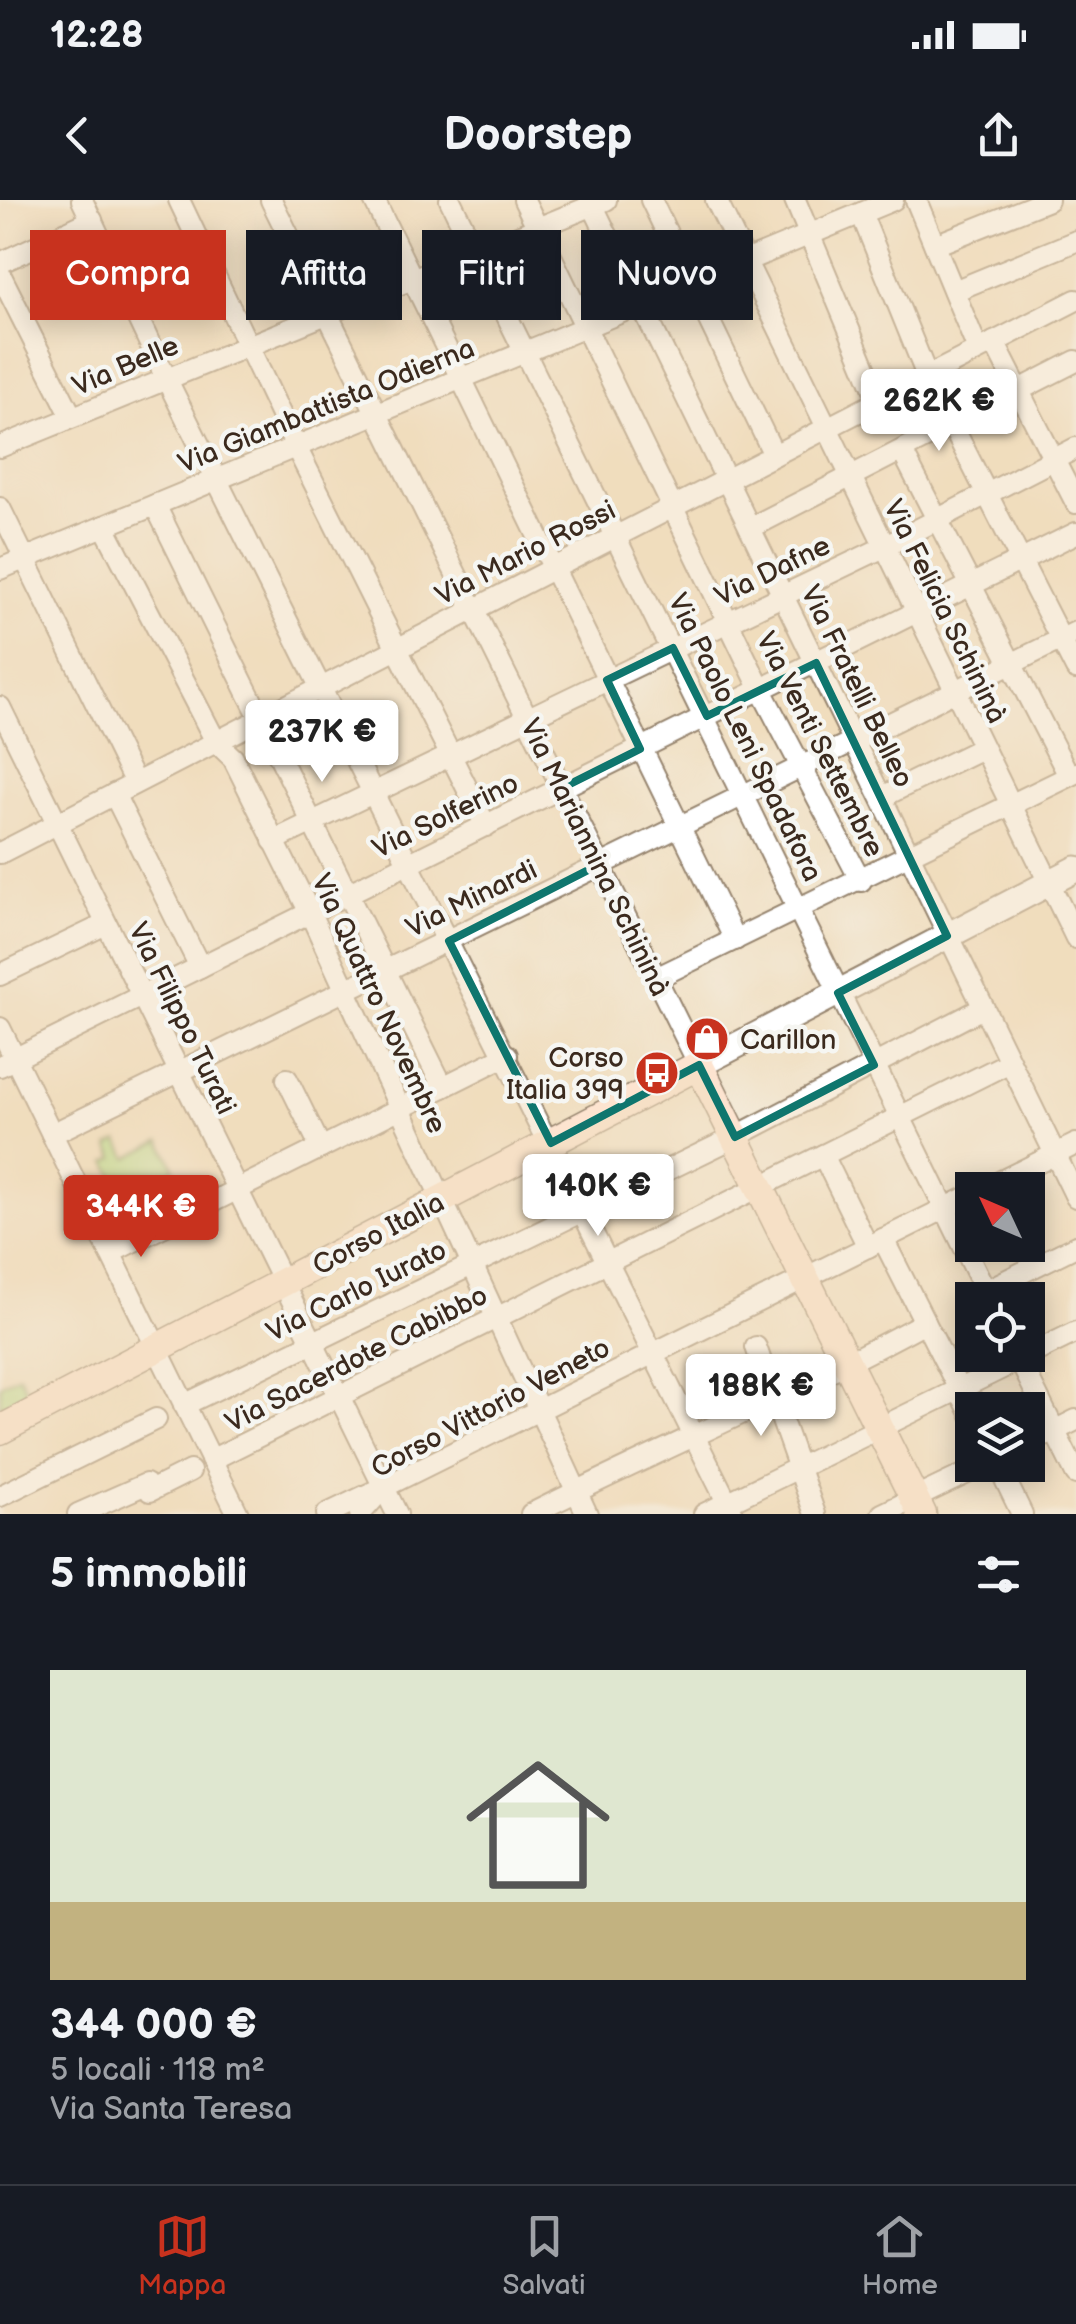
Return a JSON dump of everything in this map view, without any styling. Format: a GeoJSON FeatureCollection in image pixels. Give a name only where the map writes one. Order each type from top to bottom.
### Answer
{"type":"FeatureCollection","features":[{"type":"Feature","properties":{"kind":"main road","name":"Via Mariannina Schininà"},"geometry":{"type":"LineString","coordinates":[[699,1066],[918,1506]]}},
{"type":"Feature","properties":{"kind":"main road","name":"Corso Italia"},"geometry":{"type":"LineString","coordinates":[[0,1430],[699,1066]]}},
{"type":"Feature","properties":{"kind":"street"},"geometry":{"type":"LineString","coordinates":[[82,200],[216,480],[507,1055],[730,1509]]}},
{"type":"Feature","properties":{"kind":"street"},"geometry":{"type":"LineString","coordinates":[[179,200],[296,447],[486,826]]}},
{"type":"Feature","properties":{"kind":"street","name":"Via Mariannina Schininà"},"geometry":{"type":"LineString","coordinates":[[270,200],[285,230]]}},
{"type":"Feature","properties":{"kind":"street"},"geometry":{"type":"LineString","coordinates":[[374,200],[735,940]]}},
{"type":"Feature","properties":{"kind":"street","name":"Via Paolo Leni Spadafora"},"geometry":{"type":"LineString","coordinates":[[450,200],[464,230]]}},
{"type":"Feature","properties":{"kind":"street","name":"Via Venti Settembre"},"geometry":{"type":"LineString","coordinates":[[524,200],[760,690],[861,881]]}},
{"type":"Feature","properties":{"kind":"street"},"geometry":{"type":"LineString","coordinates":[[651,200],[665,230]]}},
{"type":"Feature","properties":{"kind":"street","name":"Via Felicia Schininà"},"geometry":{"type":"LineString","coordinates":[[716,200],[730,230]]}},
{"type":"Feature","properties":{"kind":"street"},"geometry":{"type":"LineString","coordinates":[[795,200],[880,401]]}},
{"type":"Feature","properties":{"kind":"street","name":"Via Giambattista Odierna"},"geometry":{"type":"LineString","coordinates":[[753,259],[893,200]]}},
{"type":"Feature","properties":{"kind":"street"},"geometry":{"type":"LineString","coordinates":[[916,200],[954,291],[986,346],[1020,390],[1076,503]]}},
{"type":"Feature","properties":{"kind":"street"},"geometry":{"type":"LineString","coordinates":[[935,246],[1048,200]]}},
{"type":"Feature","properties":{"kind":"street","name":"Via Belle"},"geometry":{"type":"LineString","coordinates":[[531,230],[596,202]]}},
{"type":"Feature","properties":{"kind":"street","name":"Via Fratelli Belleo"},"geometry":{"type":"LineString","coordinates":[[596,202],[608,230]]}},
{"type":"Feature","properties":{"kind":"street"},"geometry":{"type":"LineString","coordinates":[[862,213],[927,376],[1021,560],[1068,636],[1076,669]]}},
{"type":"Feature","properties":{"kind":"street"},"geometry":{"type":"LineString","coordinates":[[0,263],[92,220]]}},
{"type":"Feature","properties":{"kind":"street"},"geometry":{"type":"LineString","coordinates":[[954,291],[1076,241]]}},
{"type":"Feature","properties":{"kind":"street","name":"Via Belle"},"geometry":{"type":"LineString","coordinates":[[402,282],[422,273]]}},
{"type":"Feature","properties":{"kind":"street"},"geometry":{"type":"LineString","coordinates":[[0,274],[72,417]]}},
{"type":"Feature","properties":{"kind":"street","name":"Via Felicia Schininà"},"geometry":{"type":"LineString","coordinates":[[753,279],[1076,938]]}},
{"type":"Feature","properties":{"kind":"street","name":"Via Mario Rossi"},"geometry":{"type":"LineString","coordinates":[[0,853],[986,346],[1073,308]]}},
{"type":"Feature","properties":{"kind":"street","name":"Via Belle"},"geometry":{"type":"LineString","coordinates":[[0,447],[306,320]]}},
{"type":"Feature","properties":{"kind":"street","name":"Via Mariannina Schininà"},"geometry":{"type":"LineString","coordinates":[[330,320],[699,1066]]}},
{"type":"Feature","properties":{"kind":"street","name":"Via Paolo Leni Spadafora"},"geometry":{"type":"LineString","coordinates":[[508,320],[707,716],[980,1282]]}},
{"type":"Feature","properties":{"kind":"street","name":"Via Giambattista Odierna"},"geometry":{"type":"LineString","coordinates":[[0,568],[604,320]]}},
{"type":"Feature","properties":{"kind":"street","name":"Via Fratelli Belleo"},"geometry":{"type":"LineString","coordinates":[[648,320],[1076,1197]]}},
{"type":"Feature","properties":{"kind":"street"},"geometry":{"type":"LineString","coordinates":[[707,320],[774,455]]}},
{"type":"Feature","properties":{"kind":"street"},"geometry":{"type":"LineString","coordinates":[[750,528],[1076,361]]}},
{"type":"Feature","properties":{"kind":"street","name":"Via Dafne"},"geometry":{"type":"LineString","coordinates":[[273,841],[884,547],[1076,448]]}},
{"type":"Feature","properties":{"kind":"street"},"geometry":{"type":"LineString","coordinates":[[656,978],[1073,775],[902,451]]}},
{"type":"Feature","properties":{"kind":"street"},"geometry":{"type":"LineString","coordinates":[[155,505],[443,1088]]}},
{"type":"Feature","properties":{"kind":"street"},"geometry":{"type":"LineString","coordinates":[[0,508],[135,784]]}},
{"type":"Feature","properties":{"kind":"street","name":"Via Quattro Novembre"},"geometry":{"type":"LineString","coordinates":[[104,526],[216,742],[232,758],[310,912],[587,1514]]}},
{"type":"Feature","properties":{"kind":"street","name":"Via Solferino"},"geometry":{"type":"LineString","coordinates":[[7,1062],[1076,533]]}},
{"type":"Feature","properties":{"kind":"street","name":"Via Minardi"},"geometry":{"type":"LineString","coordinates":[[52,1134],[1068,636]]}},
{"type":"Feature","properties":{"kind":"street","name":"Via Filippo Turati"},"geometry":{"type":"LineString","coordinates":[[0,707],[396,1514]]}},
{"type":"Feature","properties":{"kind":"street"},"geometry":{"type":"LineString","coordinates":[[882,797],[982,748]]}},
{"type":"Feature","properties":{"kind":"street"},"geometry":{"type":"LineString","coordinates":[[114,794],[200,967]]}},
{"type":"Feature","properties":{"kind":"street","name":"Corso Italia"},"geometry":{"type":"LineString","coordinates":[[699,1066],[1076,869]]}},
{"type":"Feature","properties":{"kind":"street"},"geometry":{"type":"LineString","coordinates":[[0,975],[106,924]]}},
{"type":"Feature","properties":{"kind":"street","name":"Via Carlo Iurato"},"geometry":{"type":"LineString","coordinates":[[184,1404],[735,1137],[981,1008]]}},
{"type":"Feature","properties":{"kind":"street"},"geometry":{"type":"LineString","coordinates":[[0,1028],[7,1062],[52,1134],[238,1514]]}},
{"type":"Feature","properties":{"kind":"street"},"geometry":{"type":"LineString","coordinates":[[110,1253],[507,1055]]}},
{"type":"Feature","properties":{"kind":"street","name":"Via Sacerdote Cabibbo"},"geometry":{"type":"LineString","coordinates":[[212,1460],[1008,1063]]}},
{"type":"Feature","properties":{"kind":"street"},"geometry":{"type":"LineString","coordinates":[[287,1079],[321,1148]]}},
{"type":"Feature","properties":{"kind":"street"},"geometry":{"type":"LineString","coordinates":[[1018,1172],[1076,1144]]}},
{"type":"Feature","properties":{"kind":"street"},"geometry":{"type":"LineString","coordinates":[[822,1155],[926,1322],[960,1392]]}},
{"type":"Feature","properties":{"kind":"street","name":"Corso Vittorio Veneto"},"geometry":{"type":"LineString","coordinates":[[360,1514],[384,1487],[955,1204]]}},
{"type":"Feature","properties":{"kind":"street"},"geometry":{"type":"LineString","coordinates":[[1011,1282],[1076,1246]]}},
{"type":"Feature","properties":{"kind":"street"},"geometry":{"type":"LineString","coordinates":[[531,1514],[772,1396],[848,1365],[926,1322]]}},
{"type":"Feature","properties":{"kind":"street"},"geometry":{"type":"LineString","coordinates":[[1045,1345],[1076,1332]]}},
{"type":"Feature","properties":{"kind":"street"},"geometry":{"type":"LineString","coordinates":[[756,1347],[815,1514]]}},
{"type":"Feature","properties":{"kind":"street"},"geometry":{"type":"LineString","coordinates":[[704,1514],[730,1509],[798,1468],[990,1372]]}},
{"type":"Feature","properties":{"kind":"street"},"geometry":{"type":"LineString","coordinates":[[1026,1372],[1076,1474]]}},
{"type":"Feature","properties":{"kind":"street"},"geometry":{"type":"LineString","coordinates":[[0,1496],[156,1419]]}},
{"type":"Feature","properties":{"kind":"street"},"geometry":{"type":"LineString","coordinates":[[1045,1435],[1076,1420]]}},
{"type":"Feature","properties":{"kind":"street"},"geometry":{"type":"LineString","coordinates":[[78,1514],[146,1484],[150,1490],[190,1471]]}},
{"type":"Feature","properties":{"kind":"street"},"geometry":{"type":"LineString","coordinates":[[882,1514],[918,1506],[957,1482]]}},
{"type":"Feature","properties":{"kind":"street"},"geometry":{"type":"LineString","coordinates":[[1006,1482],[1022,1514]]}},
{"type":"Feature","properties":{"kind":"street"},"geometry":{"type":"LineString","coordinates":[[328,1514],[384,1487]]}},
{"type":"Feature","properties":{"kind":"highlighted area"},"geometry":{"type":"Polygon","coordinates":[[[673,648],[707,716],[816,663],[947,936],[838,993],[874,1065],[735,1137],[699,1065],[551,1143],[449,941],[600,864],[562,788],[640,749],[607,680],[673,648]]]}},
{"type":"Feature","properties":{"kind":"green space"},"geometry":{"type":"Polygon","coordinates":[[[119,1141],[128,1158],[161,1141],[175,1168],[124,1194],[107,1162],[115,1158],[109,1146],[119,1141]]]}},
{"type":"Feature","properties":{"kind":"green space"},"geometry":{"type":"Polygon","coordinates":[[[19,1375],[28,1393],[0,1407],[0,1385],[19,1375]]]}},
{"type":"Feature","properties":{"kind":"place","name":"Carillon"},"geometry":{"type":"Point","coordinates":[707,1039]}},
{"type":"Feature","properties":{"kind":"place","name":"Corso Italia 399"},"geometry":{"type":"Point","coordinates":[657,1073]}}]}
